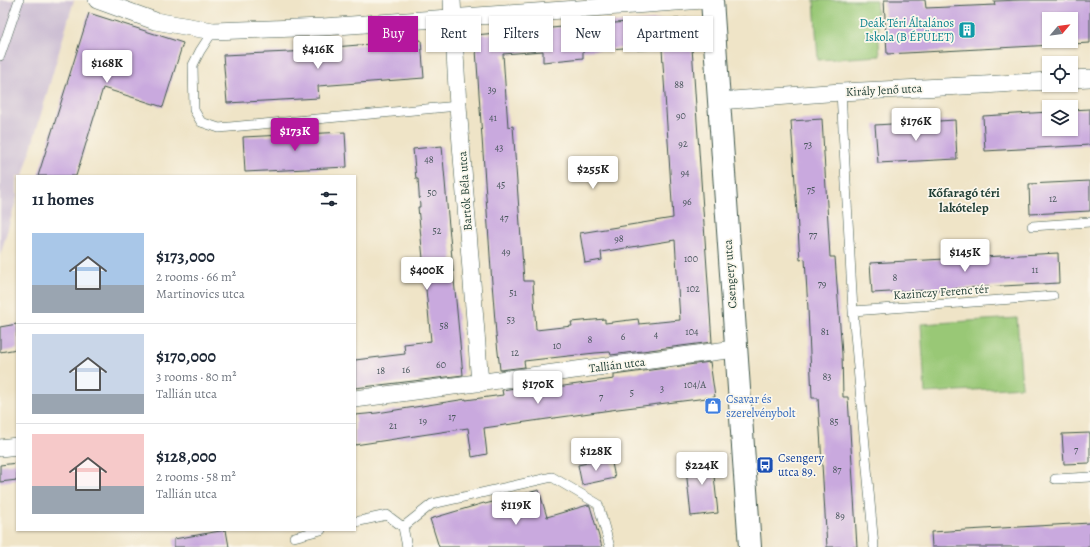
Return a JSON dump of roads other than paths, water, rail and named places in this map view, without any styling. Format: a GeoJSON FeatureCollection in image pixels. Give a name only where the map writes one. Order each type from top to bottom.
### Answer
{"type":"FeatureCollection","features":[{"type":"Feature","properties":{"kind":"main road","name":"Csengery utca"},"geometry":{"type":"LineString","coordinates":[[712,0],[735,349],[750,547]]}},
{"type":"Feature","properties":{"kind":"street"},"geometry":{"type":"LineString","coordinates":[[97,0],[155,21],[213,31],[323,27],[426,20]]}},
{"type":"Feature","properties":{"kind":"street","name":"Bartók Béla utca"},"geometry":{"type":"LineString","coordinates":[[452,0],[453,16]]}},
{"type":"Feature","properties":{"kind":"street"},"geometry":{"type":"LineString","coordinates":[[481,16],[704,0]]}},
{"type":"Feature","properties":{"kind":"street","name":"Bartók Béla utca"},"geometry":{"type":"LineString","coordinates":[[455,52],[480,383]]}},
{"type":"Feature","properties":{"kind":"street"},"geometry":{"type":"LineString","coordinates":[[1078,79],[1090,78]]}},
{"type":"Feature","properties":{"kind":"street","name":"Király Jenő utca"},"geometry":{"type":"LineString","coordinates":[[718,101],[841,92],[1042,81]]}},
{"type":"Feature","properties":{"kind":"street","name":"Tallián utca"},"geometry":{"type":"LineString","coordinates":[[356,399],[735,349]]}},
{"type":"Feature","properties":{"kind":"street"},"geometry":{"type":"LineString","coordinates":[[0,448],[16,446]]}},
{"type":"Feature","properties":{"kind":"lane"},"geometry":{"type":"LineString","coordinates":[[0,56],[19,0]]}},
{"type":"Feature","properties":{"kind":"lane"},"geometry":{"type":"LineString","coordinates":[[213,31],[193,65],[194,110],[201,122],[219,128],[458,106]]}},
{"type":"Feature","properties":{"kind":"lane"},"geometry":{"type":"LineString","coordinates":[[841,92],[853,311],[874,547]]}},
{"type":"Feature","properties":{"kind":"lane"},"geometry":{"type":"LineString","coordinates":[[1032,226],[1090,222]]}},
{"type":"Feature","properties":{"kind":"lane","name":"Kazinczy Ferenc tér"},"geometry":{"type":"LineString","coordinates":[[853,311],[1054,296]]}},
{"type":"Feature","properties":{"kind":"lane"},"geometry":{"type":"LineString","coordinates":[[403,527],[432,504],[552,477],[598,504],[610,547]]}},
{"type":"Feature","properties":{"kind":"lane"},"geometry":{"type":"LineString","coordinates":[[1055,479],[1090,477]]}},
{"type":"Feature","properties":{"kind":"lane"},"geometry":{"type":"LineString","coordinates":[[356,522],[387,514],[403,527],[407,547]]}},
{"type":"Feature","properties":{"kind":"lane"},"geometry":{"type":"LineString","coordinates":[[294,536],[316,531]]}},
{"type":"Feature","properties":{"kind":"place","name":"Deák Téri Általános Iskola (B ÉPÜLET)"},"geometry":{"type":"Point","coordinates":[967,30]}},
{"type":"Feature","properties":{"kind":"place","name":"Csavar és szerelvénybolt"},"geometry":{"type":"Point","coordinates":[713,406]}},
{"type":"Feature","properties":{"kind":"place","name":"Csengery utca 89."},"geometry":{"type":"Point","coordinates":[765,465]}},
{"type":"Feature","properties":{"kind":"district","name":"Kőfaragó téri lakótelep"},"geometry":{"type":"Point","coordinates":[964,200]}}]}
